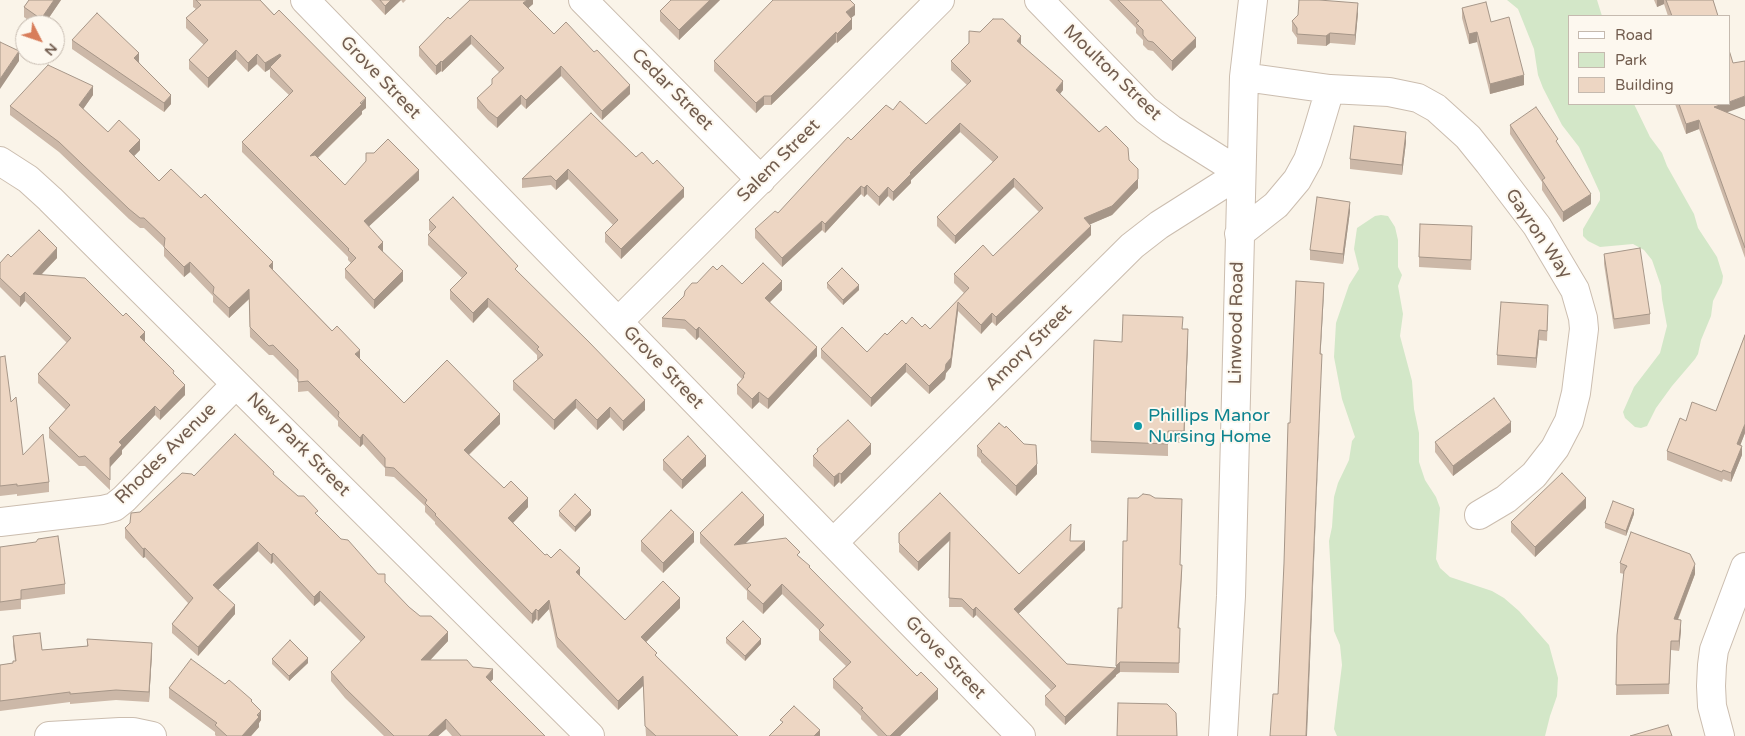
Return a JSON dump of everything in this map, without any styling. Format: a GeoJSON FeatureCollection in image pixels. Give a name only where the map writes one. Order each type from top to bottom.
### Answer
{"type":"FeatureCollection","features":[{"type":"Feature","properties":{"kind":"street","name":"Grove Street"},"geometry":{"type":"LineString","coordinates":[[305,0],[1021,736]]}},
{"type":"Feature","properties":{"kind":"street","name":"Cedar Street"},"geometry":{"type":"LineString","coordinates":[[583,0],[761,180]]}},
{"type":"Feature","properties":{"kind":"street","name":"Salem Street"},"geometry":{"type":"LineString","coordinates":[[618,322],[940,0]]}},
{"type":"Feature","properties":{"kind":"street","name":"Moulton Street"},"geometry":{"type":"LineString","coordinates":[[1039,0],[1146,110],[1171,129],[1241,173]]}},
{"type":"Feature","properties":{"kind":"street","name":"Linwood Road"},"geometry":{"type":"LineString","coordinates":[[1223,736],[1231,596],[1244,77],[1253,0]]}},
{"type":"Feature","properties":{"kind":"street","name":"Gayron Way"},"geometry":{"type":"LineString","coordinates":[[1244,77],[1330,89],[1361,89],[1408,95],[1436,108],[1468,137],[1489,163],[1553,251],[1575,290],[1584,329],[1580,375],[1569,421],[1555,448],[1534,475],[1506,499],[1479,515]]}},
{"type":"Feature","properties":{"kind":"street"},"geometry":{"type":"LineString","coordinates":[[1239,234],[1276,205],[1297,180],[1308,160],[1330,89]]}},
{"type":"Feature","properties":{"kind":"street","name":"New Park Street"},"geometry":{"type":"LineString","coordinates":[[0,160],[28,179],[50,199],[590,736]]}},
{"type":"Feature","properties":{"kind":"street","name":"Amory Street"},"geometry":{"type":"LineString","coordinates":[[833,543],[1132,246],[1159,225],[1241,173]]}},
{"type":"Feature","properties":{"kind":"street","name":"Rhodes Avenue"},"geometry":{"type":"LineString","coordinates":[[0,522],[114,507],[236,384]]}},
{"type":"Feature","properties":{"kind":"street"},"geometry":{"type":"LineString","coordinates":[[1720,736],[1711,696],[1714,650],[1745,567]]}},
{"type":"Feature","properties":{"kind":"street"},"geometry":{"type":"LineString","coordinates":[[49,736],[133,732],[152,736]]}},
{"type":"Feature","properties":{"kind":"green space"},"geometry":{"type":"Polygon","coordinates":[[[1507,0],[1597,0],[1602,15],[1568,15],[1568,105],[1634,105],[1650,137],[1662,153],[1667,166],[1694,214],[1698,228],[1717,257],[1723,276],[1722,283],[1713,301],[1711,316],[1701,340],[1698,354],[1656,408],[1647,426],[1641,428],[1635,427],[1625,418],[1623,412],[1634,387],[1660,353],[1667,326],[1661,286],[1652,260],[1644,250],[1633,244],[1600,247],[1583,236],[1583,229],[1600,200],[1600,193],[1579,147],[1562,125],[1543,88],[1538,75],[1534,49],[1518,9],[1507,0]]]}},
{"type":"Feature","properties":{"kind":"green space"},"geometry":{"type":"Polygon","coordinates":[[[1375,216],[1388,216],[1395,227],[1398,240],[1398,267],[1402,275],[1398,286],[1403,314],[1400,336],[1412,381],[1414,409],[1419,433],[1419,462],[1425,480],[1436,497],[1440,508],[1436,559],[1440,568],[1450,577],[1492,591],[1504,598],[1519,611],[1549,645],[1558,678],[1557,696],[1545,736],[1337,736],[1334,729],[1342,665],[1340,645],[1334,631],[1329,541],[1334,497],[1338,483],[1349,460],[1352,441],[1355,437],[1342,399],[1334,357],[1336,323],[1349,285],[1359,269],[1354,249],[1357,228],[1375,216]]]}},
{"type":"Feature","properties":{"kind":"building"},"geometry":{"type":"Polygon","coordinates":[[[29,0],[54,0],[44,15],[35,15],[24,7],[29,0]]]}},
{"type":"Feature","properties":{"kind":"building"},"geometry":{"type":"Polygon","coordinates":[[[196,0],[260,0],[274,15],[279,10],[366,98],[310,156],[315,155],[345,185],[366,161],[366,153],[374,153],[388,139],[419,170],[364,221],[383,242],[378,247],[403,271],[374,300],[345,269],[356,258],[349,249],[242,142],[293,91],[270,67],[281,56],[280,54],[265,63],[257,54],[248,63],[236,50],[208,78],[189,60],[208,40],[186,18],[201,5],[196,0]]]}},
{"type":"Feature","properties":{"kind":"building"},"geometry":{"type":"Polygon","coordinates":[[[380,0],[391,0],[385,6],[380,0]]]}},
{"type":"Feature","properties":{"kind":"building"},"geometry":{"type":"Polygon","coordinates":[[[470,0],[527,0],[523,3],[554,34],[566,22],[594,52],[597,50],[630,85],[602,111],[561,66],[526,100],[521,95],[497,118],[477,98],[492,84],[492,79],[504,68],[471,35],[436,66],[419,47],[448,17],[450,19],[470,0]]]}},
{"type":"Feature","properties":{"kind":"building"},"geometry":{"type":"Polygon","coordinates":[[[671,0],[710,0],[679,30],[660,11],[671,0]]]}},
{"type":"Feature","properties":{"kind":"building"},"geometry":{"type":"Polygon","coordinates":[[[773,0],[850,0],[855,5],[846,12],[852,19],[837,34],[836,32],[771,96],[764,96],[756,103],[714,61],[773,0]]]}},
{"type":"Feature","properties":{"kind":"building"},"geometry":{"type":"Polygon","coordinates":[[[1118,0],[1161,0],[1196,38],[1172,61],[1153,42],[1148,41],[1143,35],[1143,30],[1136,23],[1139,21],[1118,0]]]}},
{"type":"Feature","properties":{"kind":"building"},"geometry":{"type":"Polygon","coordinates":[[[1299,0],[1358,3],[1355,35],[1330,33],[1326,36],[1297,34],[1297,28],[1292,21],[1298,15],[1299,0]]]}},
{"type":"Feature","properties":{"kind":"building"},"geometry":{"type":"Polygon","coordinates":[[[1666,0],[1713,0],[1718,15],[1672,15],[1666,0]]]}},
{"type":"Feature","properties":{"kind":"building"},"geometry":{"type":"Polygon","coordinates":[[[1486,2],[1491,22],[1509,17],[1524,75],[1490,84],[1477,32],[1469,34],[1462,8],[1486,2]]]}},
{"type":"Feature","properties":{"kind":"building"},"geometry":{"type":"Polygon","coordinates":[[[97,13],[139,53],[134,58],[171,95],[164,103],[72,40],[97,13]]]}},
{"type":"Feature","properties":{"kind":"building"},"geometry":{"type":"Polygon","coordinates":[[[993,19],[1003,19],[1021,36],[1017,41],[1063,81],[1056,90],[1099,132],[1106,126],[1128,148],[1129,160],[1138,169],[1138,179],[1112,206],[1084,218],[1091,226],[996,317],[992,313],[981,325],[958,302],[951,358],[946,364],[945,370],[929,386],[906,363],[871,398],[821,349],[842,327],[867,352],[885,333],[887,335],[902,320],[906,324],[912,317],[922,327],[925,324],[930,329],[969,288],[954,274],[983,245],[993,256],[1043,208],[1014,178],[955,236],[937,217],[998,157],[960,123],[893,192],[888,187],[879,197],[867,185],[864,188],[861,186],[825,224],[822,221],[782,258],[755,229],[775,211],[778,213],[848,137],[851,140],[886,105],[893,110],[900,101],[926,124],[971,81],[951,61],[969,43],[969,31],[980,32],[993,19]]]}},
{"type":"Feature","properties":{"kind":"building"},"geometry":{"type":"Polygon","coordinates":[[[0,42],[15,49],[15,57],[0,79],[0,42]]]}},
{"type":"Feature","properties":{"kind":"building"},"geometry":{"type":"Polygon","coordinates":[[[1730,53],[1733,63],[1745,61],[1745,96],[1730,102],[1730,53]]]}},
{"type":"Feature","properties":{"kind":"building"},"geometry":{"type":"Polygon","coordinates":[[[48,65],[93,86],[79,105],[108,132],[119,120],[140,140],[129,151],[159,181],[171,169],[201,198],[205,194],[273,262],[269,266],[332,331],[337,326],[360,350],[355,354],[404,403],[447,360],[500,414],[464,450],[504,488],[511,481],[528,498],[508,518],[545,555],[547,554],[551,558],[560,549],[580,568],[576,572],[625,620],[663,581],[680,598],[641,637],[657,653],[655,655],[738,736],[656,736],[645,726],[643,676],[618,701],[557,637],[549,600],[532,614],[435,515],[425,503],[427,500],[394,468],[385,467],[385,458],[363,434],[360,438],[338,416],[339,412],[308,381],[298,382],[298,370],[273,345],[269,346],[250,327],[249,289],[229,308],[213,293],[214,287],[190,262],[184,267],[164,247],[165,238],[144,218],[140,218],[129,209],[59,142],[10,106],[48,65]]]}},
{"type":"Feature","properties":{"kind":"building"},"geometry":{"type":"Polygon","coordinates":[[[1679,105],[1720,105],[1714,107],[1745,120],[1745,248],[1699,120],[1686,124],[1679,105]]]}},
{"type":"Feature","properties":{"kind":"building"},"geometry":{"type":"Polygon","coordinates":[[[1536,107],[1591,194],[1563,212],[1542,180],[1545,178],[1510,125],[1536,107]]]}},
{"type":"Feature","properties":{"kind":"building"},"geometry":{"type":"Polygon","coordinates":[[[591,113],[636,157],[642,152],[653,164],[657,160],[684,188],[621,249],[605,233],[618,220],[568,169],[556,181],[551,176],[522,179],[591,113]]]}},
{"type":"Feature","properties":{"kind":"building"},"geometry":{"type":"Polygon","coordinates":[[[1354,126],[1406,132],[1402,165],[1350,159],[1354,126]]]}},
{"type":"Feature","properties":{"kind":"building"},"geometry":{"type":"Polygon","coordinates":[[[453,197],[518,266],[515,269],[645,400],[623,421],[610,407],[597,420],[576,399],[554,420],[513,381],[543,355],[537,349],[539,347],[488,298],[473,313],[450,290],[467,273],[428,235],[436,227],[429,220],[453,197]]]}},
{"type":"Feature","properties":{"kind":"building"},"geometry":{"type":"Polygon","coordinates":[[[1317,197],[1350,202],[1343,254],[1310,250],[1317,197]]]}},
{"type":"Feature","properties":{"kind":"building"},"geometry":{"type":"Polygon","coordinates":[[[1420,224],[1472,226],[1471,260],[1419,257],[1420,224]]]}},
{"type":"Feature","properties":{"kind":"building"},"geometry":{"type":"Polygon","coordinates":[[[39,230],[57,248],[33,274],[85,278],[123,316],[126,313],[145,332],[140,337],[174,371],[173,373],[185,385],[160,411],[155,406],[119,442],[122,445],[110,458],[110,480],[85,456],[79,457],[49,428],[70,405],[38,374],[71,338],[25,292],[20,297],[0,278],[0,263],[8,254],[11,257],[39,230]]]}},
{"type":"Feature","properties":{"kind":"building"},"geometry":{"type":"Polygon","coordinates":[[[1640,248],[1650,314],[1614,319],[1604,254],[1640,248]]]}},
{"type":"Feature","properties":{"kind":"building"},"geometry":{"type":"Polygon","coordinates":[[[763,263],[782,281],[765,298],[817,347],[768,399],[759,392],[752,399],[737,385],[745,373],[699,327],[696,330],[685,320],[662,318],[684,296],[685,291],[692,283],[697,283],[713,266],[717,270],[722,265],[742,284],[763,263]]]}},
{"type":"Feature","properties":{"kind":"building"},"geometry":{"type":"Polygon","coordinates":[[[842,268],[859,285],[843,300],[827,283],[842,268]]]}},
{"type":"Feature","properties":{"kind":"building"},"geometry":{"type":"Polygon","coordinates":[[[1296,281],[1324,283],[1306,736],[1270,736],[1273,694],[1278,694],[1288,423],[1290,423],[1296,281]]]}},
{"type":"Feature","properties":{"kind":"building"},"geometry":{"type":"Polygon","coordinates":[[[1501,302],[1548,305],[1547,331],[1539,330],[1536,358],[1497,355],[1501,302]]]}},
{"type":"Feature","properties":{"kind":"building"},"geometry":{"type":"Polygon","coordinates":[[[1123,315],[1183,317],[1182,329],[1188,329],[1184,431],[1168,431],[1168,444],[1091,441],[1094,340],[1122,342],[1123,315]]]}},
{"type":"Feature","properties":{"kind":"building"},"geometry":{"type":"Polygon","coordinates":[[[1745,335],[1745,424],[1737,444],[1742,446],[1731,473],[1723,470],[1722,472],[1667,451],[1680,418],[1686,421],[1692,402],[1716,411],[1745,335]]]}},
{"type":"Feature","properties":{"kind":"building"},"geometry":{"type":"Polygon","coordinates":[[[5,356],[11,402],[16,397],[23,455],[43,434],[49,482],[0,486],[0,357],[5,356]]]}},
{"type":"Feature","properties":{"kind":"building"},"geometry":{"type":"Polygon","coordinates":[[[1494,398],[1511,422],[1453,466],[1435,442],[1494,398]]]}},
{"type":"Feature","properties":{"kind":"building"},"geometry":{"type":"Polygon","coordinates":[[[848,420],[871,444],[841,474],[839,473],[834,477],[813,456],[818,451],[817,449],[848,420]]]}},
{"type":"Feature","properties":{"kind":"building"},"geometry":{"type":"Polygon","coordinates":[[[999,423],[1005,428],[1006,426],[1024,444],[1036,445],[1037,464],[1016,486],[977,446],[999,423]]]}},
{"type":"Feature","properties":{"kind":"building"},"geometry":{"type":"Polygon","coordinates":[[[235,434],[274,472],[273,474],[298,496],[304,496],[318,511],[315,513],[341,539],[348,540],[378,574],[385,574],[385,582],[409,607],[420,616],[431,616],[448,632],[421,660],[467,660],[473,667],[493,669],[486,677],[545,736],[461,736],[446,719],[428,736],[394,736],[331,672],[365,637],[320,591],[314,597],[273,553],[271,555],[258,542],[213,585],[235,605],[198,647],[172,624],[193,598],[145,548],[143,549],[125,528],[130,523],[131,513],[140,512],[182,473],[194,476],[235,434]]]}},
{"type":"Feature","properties":{"kind":"building"},"geometry":{"type":"Polygon","coordinates":[[[688,436],[706,456],[682,480],[663,460],[688,436]]]}},
{"type":"Feature","properties":{"kind":"building"},"geometry":{"type":"Polygon","coordinates":[[[1562,473],[1586,498],[1535,547],[1511,522],[1562,473]]]}},
{"type":"Feature","properties":{"kind":"building"},"geometry":{"type":"Polygon","coordinates":[[[742,492],[764,515],[734,545],[786,538],[800,552],[797,555],[917,676],[921,672],[938,689],[890,736],[887,736],[861,709],[863,708],[833,679],[851,662],[819,630],[824,625],[782,584],[763,604],[747,589],[751,585],[700,533],[742,492]]]}},
{"type":"Feature","properties":{"kind":"building"},"geometry":{"type":"Polygon","coordinates":[[[940,493],[1019,574],[1071,524],[1070,541],[1085,541],[1014,609],[1067,664],[1116,668],[1065,717],[1045,696],[1056,686],[976,607],[973,610],[962,599],[949,598],[950,532],[918,562],[899,543],[899,533],[940,493]]]}},
{"type":"Feature","properties":{"kind":"building"},"geometry":{"type":"Polygon","coordinates":[[[575,494],[591,510],[575,527],[559,511],[575,494]]]}},
{"type":"Feature","properties":{"kind":"building"},"geometry":{"type":"Polygon","coordinates":[[[1143,494],[1155,498],[1182,499],[1180,565],[1182,565],[1178,628],[1180,628],[1179,663],[1120,662],[1116,666],[1118,608],[1122,608],[1123,541],[1127,541],[1128,498],[1138,498],[1143,494]]]}},
{"type":"Feature","properties":{"kind":"building"},"geometry":{"type":"Polygon","coordinates":[[[1613,501],[1634,509],[1626,531],[1605,523],[1613,501]]]}},
{"type":"Feature","properties":{"kind":"building"},"geometry":{"type":"Polygon","coordinates":[[[671,510],[694,532],[663,563],[641,541],[671,510]]]}},
{"type":"Feature","properties":{"kind":"building"},"geometry":{"type":"Polygon","coordinates":[[[1631,532],[1690,554],[1695,564],[1674,619],[1681,620],[1679,641],[1671,641],[1669,684],[1616,685],[1617,635],[1624,571],[1627,566],[1620,563],[1631,532]]]}},
{"type":"Feature","properties":{"kind":"building"},"geometry":{"type":"Polygon","coordinates":[[[58,536],[65,584],[21,590],[21,599],[0,602],[0,547],[36,542],[38,539],[58,536]]]}},
{"type":"Feature","properties":{"kind":"building"},"geometry":{"type":"Polygon","coordinates":[[[743,621],[761,639],[745,656],[726,638],[743,621]]]}},
{"type":"Feature","properties":{"kind":"building"},"geometry":{"type":"Polygon","coordinates":[[[40,633],[42,650],[88,646],[87,639],[152,643],[149,692],[116,690],[70,694],[70,692],[0,701],[0,665],[16,661],[13,636],[40,633]]]}},
{"type":"Feature","properties":{"kind":"building"},"geometry":{"type":"Polygon","coordinates":[[[290,640],[308,658],[289,676],[272,659],[290,640]]]}},
{"type":"Feature","properties":{"kind":"building"},"geometry":{"type":"Polygon","coordinates":[[[191,659],[225,684],[229,680],[252,700],[261,711],[257,715],[259,717],[242,736],[227,736],[215,725],[217,723],[169,688],[191,659]]]}},
{"type":"Feature","properties":{"kind":"building"},"geometry":{"type":"Polygon","coordinates":[[[1118,703],[1167,704],[1176,713],[1177,736],[1117,736],[1118,703]]]}},
{"type":"Feature","properties":{"kind":"building"},"geometry":{"type":"Polygon","coordinates":[[[794,706],[820,730],[814,736],[769,736],[783,722],[780,720],[794,706]]]}},
{"type":"Feature","properties":{"kind":"building"},"geometry":{"type":"Polygon","coordinates":[[[1668,725],[1672,736],[1630,736],[1668,725]]]}},
{"type":"Feature","properties":{"kind":"place","name":"Phillips Manor Nursing Home"},"geometry":{"type":"Point","coordinates":[1138,426]}}]}
